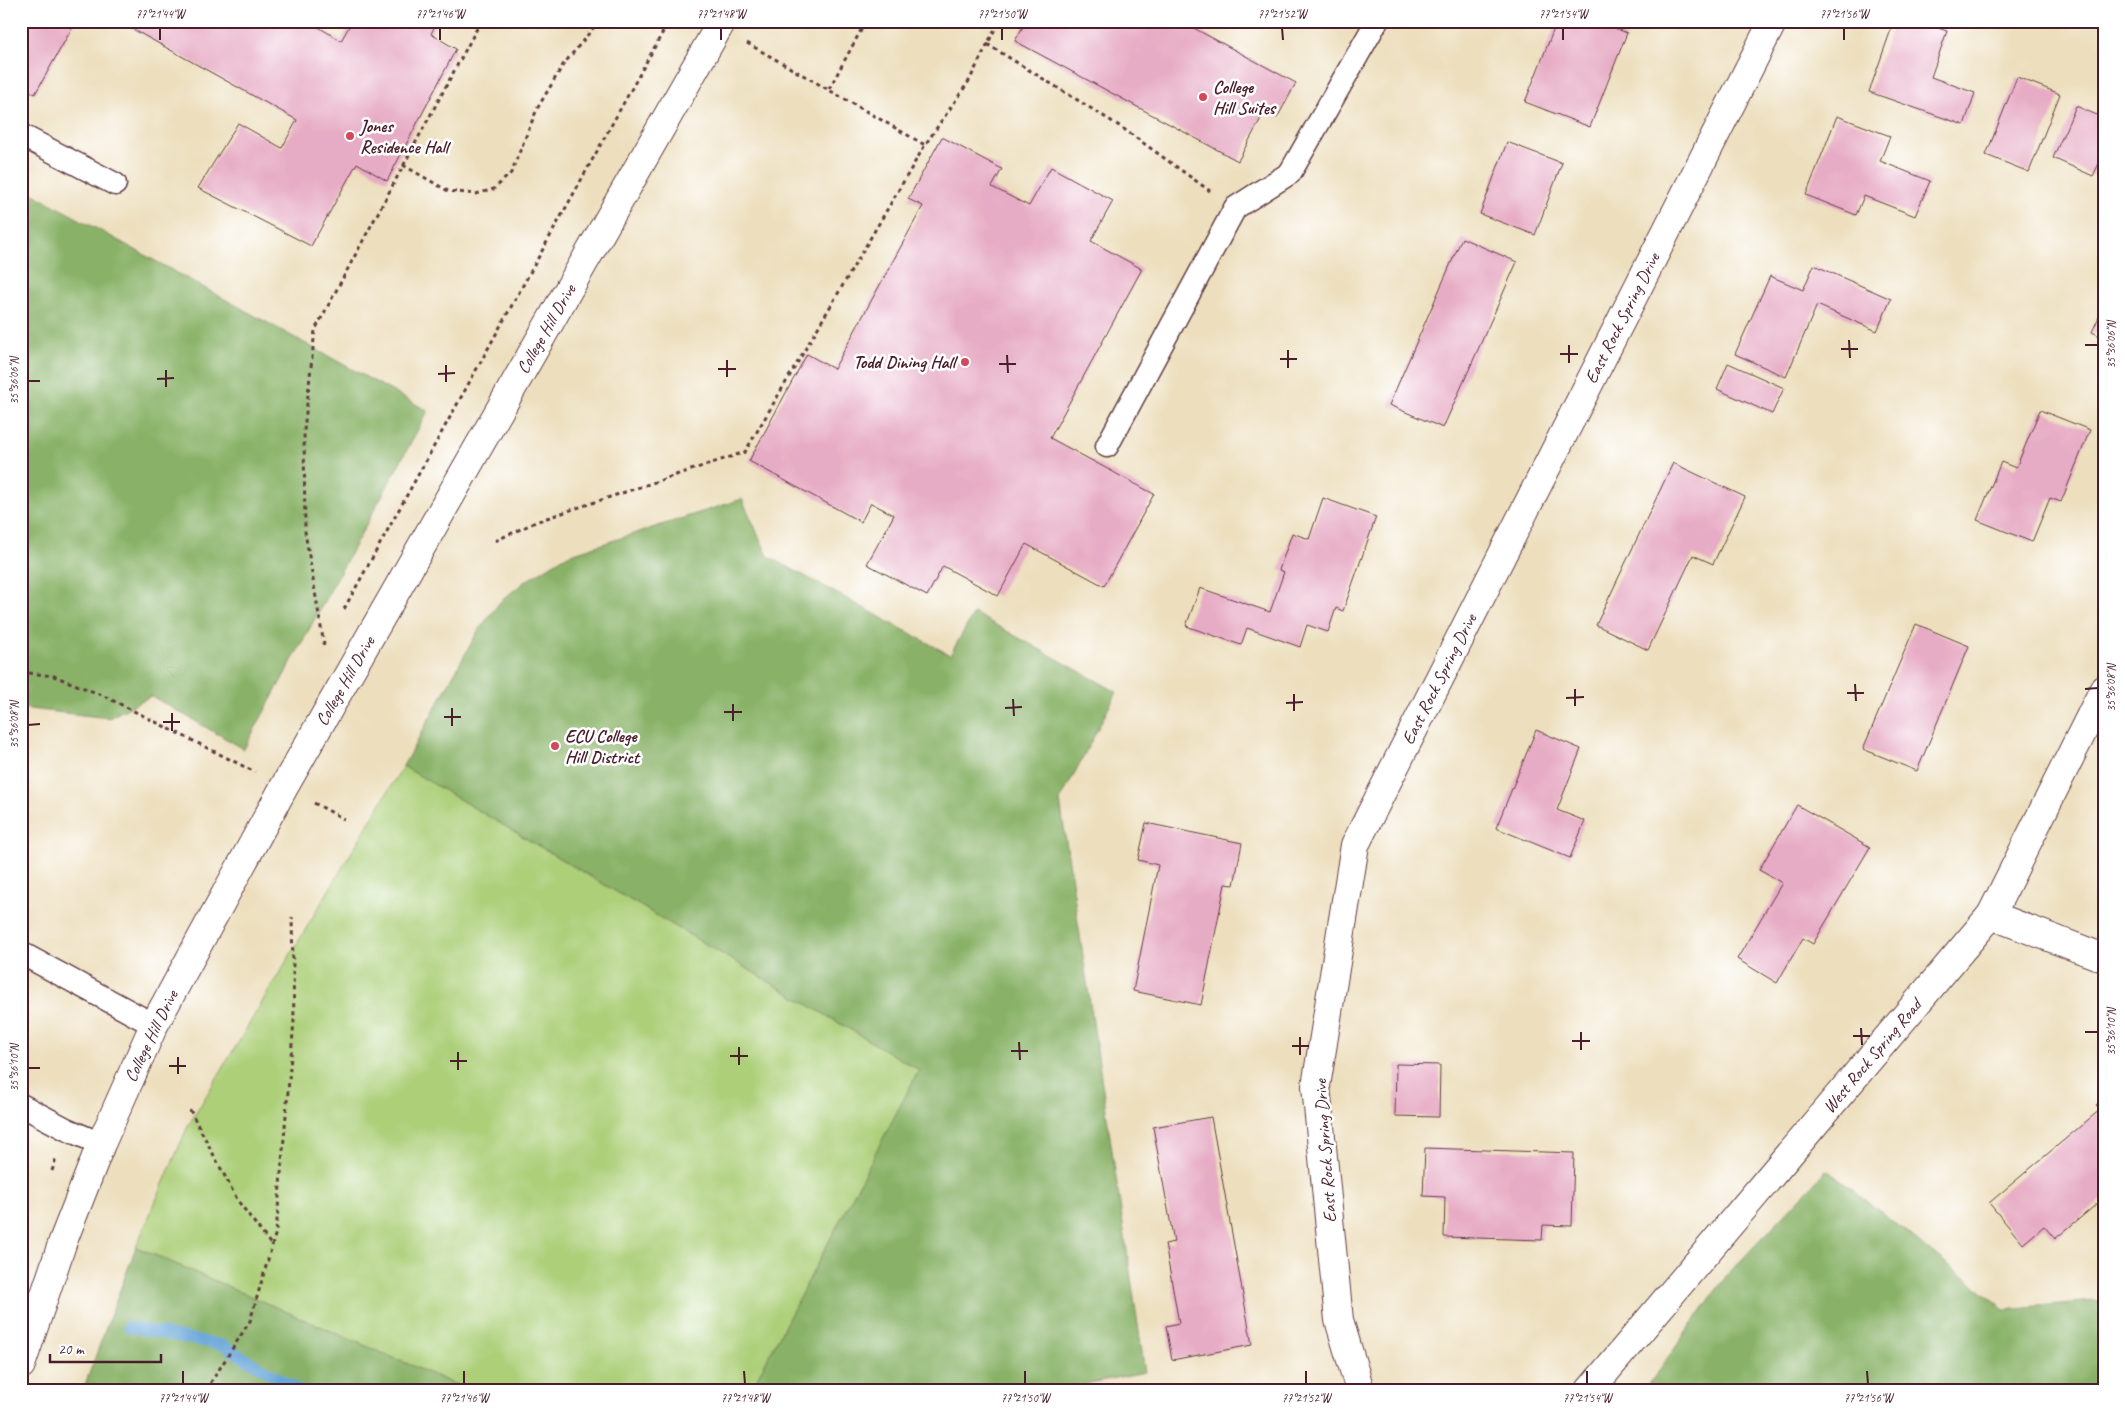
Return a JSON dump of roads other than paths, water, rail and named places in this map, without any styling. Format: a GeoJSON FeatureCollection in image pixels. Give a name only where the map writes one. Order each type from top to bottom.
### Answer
{"type":"FeatureCollection","features":[{"type":"Feature","properties":{"kind":"street","name":"East Rock Spring Drive"},"geometry":{"type":"LineString","coordinates":[[1360,1390],[1339,1320],[1316,1086],[1355,845],[1773,21]]}},
{"type":"Feature","properties":{"kind":"street","name":"College Hill Drive"},"geometry":{"type":"LineString","coordinates":[[21,1365],[63,1241],[101,1144],[154,1025],[289,779],[720,24]]}},
{"type":"Feature","properties":{"kind":"street","name":"West Rock Spring Road"},"geometry":{"type":"LineString","coordinates":[[1590,1390],[1990,915],[2104,689]]}},
{"type":"Feature","properties":{"kind":"street"},"geometry":{"type":"LineString","coordinates":[[1990,915],[2104,958]]}},
{"type":"Feature","properties":{"kind":"lane"},"geometry":{"type":"LineString","coordinates":[[1107,446],[1235,208],[1290,173],[1377,21]]}},
{"type":"Feature","properties":{"kind":"lane"},"geometry":{"type":"LineString","coordinates":[[21,135],[115,184]]}},
{"type":"Feature","properties":{"kind":"lane"},"geometry":{"type":"LineString","coordinates":[[21,953],[154,1025]]}},
{"type":"Feature","properties":{"kind":"lane"},"geometry":{"type":"LineString","coordinates":[[21,1105],[66,1129],[101,1144]]}},
{"type":"Feature","properties":{"kind":"waterway"},"geometry":{"type":"LineString","coordinates":[[128,1327],[222,1345],[299,1390]]}},
{"type":"Feature","properties":{"kind":"place","name":"College Hill Suites"},"geometry":{"type":"Point","coordinates":[1203,97]}},
{"type":"Feature","properties":{"kind":"place","name":"Jones Residence Hall"},"geometry":{"type":"Point","coordinates":[350,136]}},
{"type":"Feature","properties":{"kind":"place","name":"Todd Dining Hall"},"geometry":{"type":"Point","coordinates":[965,362]}},
{"type":"Feature","properties":{"kind":"place","name":"ECU College Hill District"},"geometry":{"type":"Point","coordinates":[555,746]}}]}
